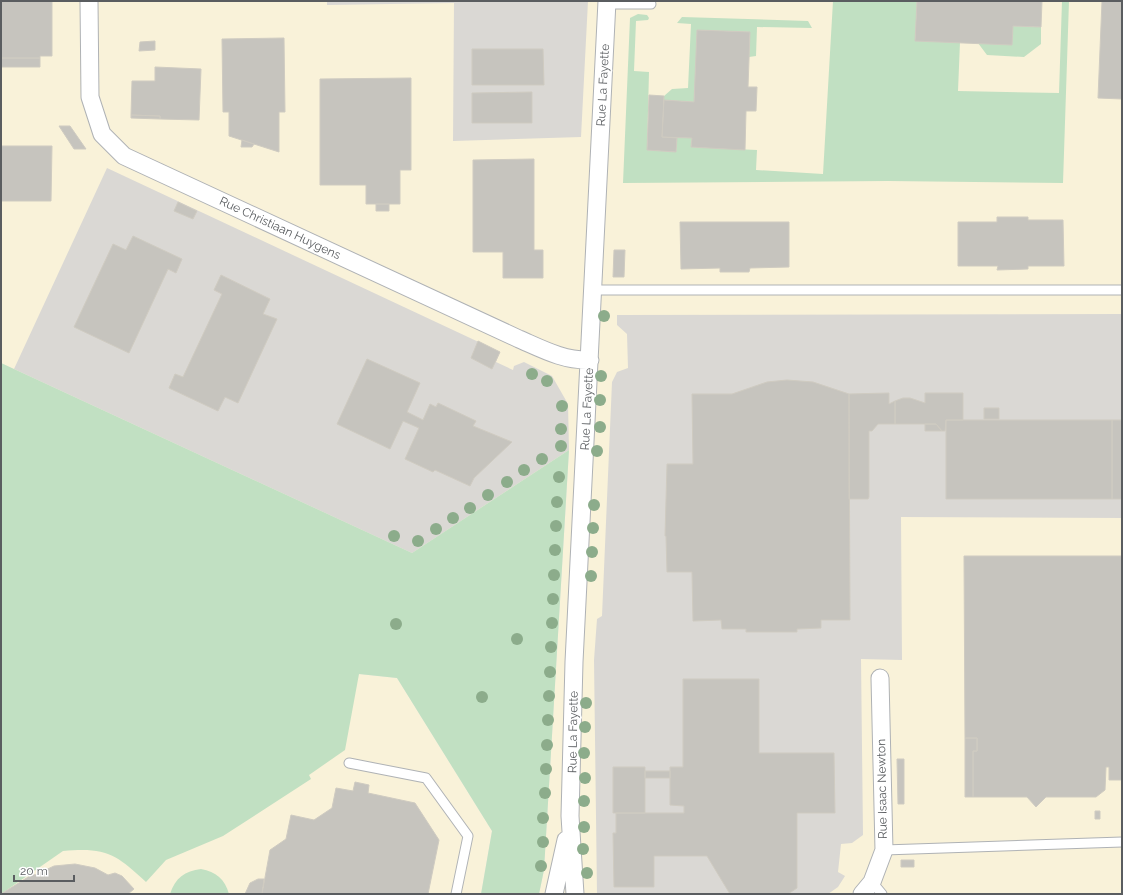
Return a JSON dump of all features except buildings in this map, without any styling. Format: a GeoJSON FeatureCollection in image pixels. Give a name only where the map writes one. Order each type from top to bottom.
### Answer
{"type":"FeatureCollection","features":[{"type":"Feature","properties":{"kind":"street","name":"Rue Christiaan Huygens"},"geometry":{"type":"LineString","coordinates":[[90,1],[90,97],[102,134],[124,156],[560,357],[578,361],[590,360]]}},
{"type":"Feature","properties":{"kind":"street","name":"Rue La Fayette"},"geometry":{"type":"LineString","coordinates":[[575,894],[570,816],[574,662],[594,290],[607,2]]}},
{"type":"Feature","properties":{"kind":"street","name":"Rue Isaac Newton"},"geometry":{"type":"LineString","coordinates":[[872,890],[884,850],[880,678]]}},
{"type":"Feature","properties":{"kind":"street","name":"Rue La Fayette"},"geometry":{"type":"LineString","coordinates":[[554,894],[570,816]]}},
{"type":"Feature","properties":{"kind":"lane"},"geometry":{"type":"LineString","coordinates":[[607,2],[651,4]]}},
{"type":"Feature","properties":{"kind":"lane"},"geometry":{"type":"LineString","coordinates":[[594,290],[1122,290]]}},
{"type":"Feature","properties":{"kind":"lane"},"geometry":{"type":"LineString","coordinates":[[348,763],[426,778],[468,836],[456,894]]}},
{"type":"Feature","properties":{"kind":"lane"},"geometry":{"type":"LineString","coordinates":[[884,850],[1122,842]]}},
{"type":"Feature","properties":{"kind":"shaded area"},"geometry":{"type":"Polygon","coordinates":[[[1,1],[1122,1],[1122,894],[539,894],[544,870],[569,451],[412,553],[1,363],[1,1]]]}},
{"type":"Feature","properties":{"kind":"shaded area"},"geometry":{"type":"Polygon","coordinates":[[[327,1],[588,1],[581,137],[453,141],[454,3],[327,5],[327,1]]]}},
{"type":"Feature","properties":{"kind":"shaded area"},"geometry":{"type":"Polygon","coordinates":[[[107,168],[500,352],[496,362],[513,370],[514,366],[524,362],[552,376],[568,404],[569,450],[412,553],[14,369],[107,168]]]}},
{"type":"Feature","properties":{"kind":"shaded area"},"geometry":{"type":"Polygon","coordinates":[[[1122,314],[1122,518],[901,517],[902,660],[861,659],[863,835],[852,843],[841,844],[838,872],[845,876],[838,887],[828,894],[597,894],[594,660],[597,619],[602,616],[612,382],[617,372],[628,368],[627,334],[617,325],[617,315],[1122,314]]]}},
{"type":"Feature","properties":{"kind":"shaded area"},"geometry":{"type":"Polygon","coordinates":[[[359,674],[397,678],[492,831],[481,894],[2,894],[10,839],[359,674]]]}},
{"type":"Feature","properties":{"kind":"green space"},"geometry":{"type":"Polygon","coordinates":[[[833,1],[917,1],[915,40],[960,42],[958,91],[1059,93],[1062,1],[1069,1],[1063,183],[888,181],[623,183],[630,18],[638,14],[647,15],[649,18],[648,20],[636,21],[634,71],[649,72],[647,150],[676,152],[677,137],[692,138],[691,147],[757,150],[756,170],[823,174],[833,1]]]}},
{"type":"Feature","properties":{"kind":"green space"},"geometry":{"type":"Polygon","coordinates":[[[682,17],[808,21],[812,28],[757,27],[756,56],[749,57],[750,32],[698,30],[694,102],[664,100],[664,96],[672,89],[688,88],[691,24],[677,23],[682,17]]]}},
{"type":"Feature","properties":{"kind":"green space"},"geometry":{"type":"Polygon","coordinates":[[[1013,26],[1041,27],[1041,44],[1024,57],[987,55],[978,43],[1013,26]]]}},
{"type":"Feature","properties":{"kind":"green space"},"geometry":{"type":"Polygon","coordinates":[[[1,363],[412,553],[569,450],[544,870],[539,894],[481,894],[492,831],[397,678],[359,674],[345,750],[309,775],[311,779],[223,836],[166,860],[146,882],[126,865],[109,854],[90,850],[63,851],[1,894],[1,363]]]}},
{"type":"Feature","properties":{"kind":"green space"},"geometry":{"type":"Polygon","coordinates":[[[201,869],[211,872],[219,877],[225,884],[229,894],[170,894],[172,888],[181,876],[201,869]]]}}]}
